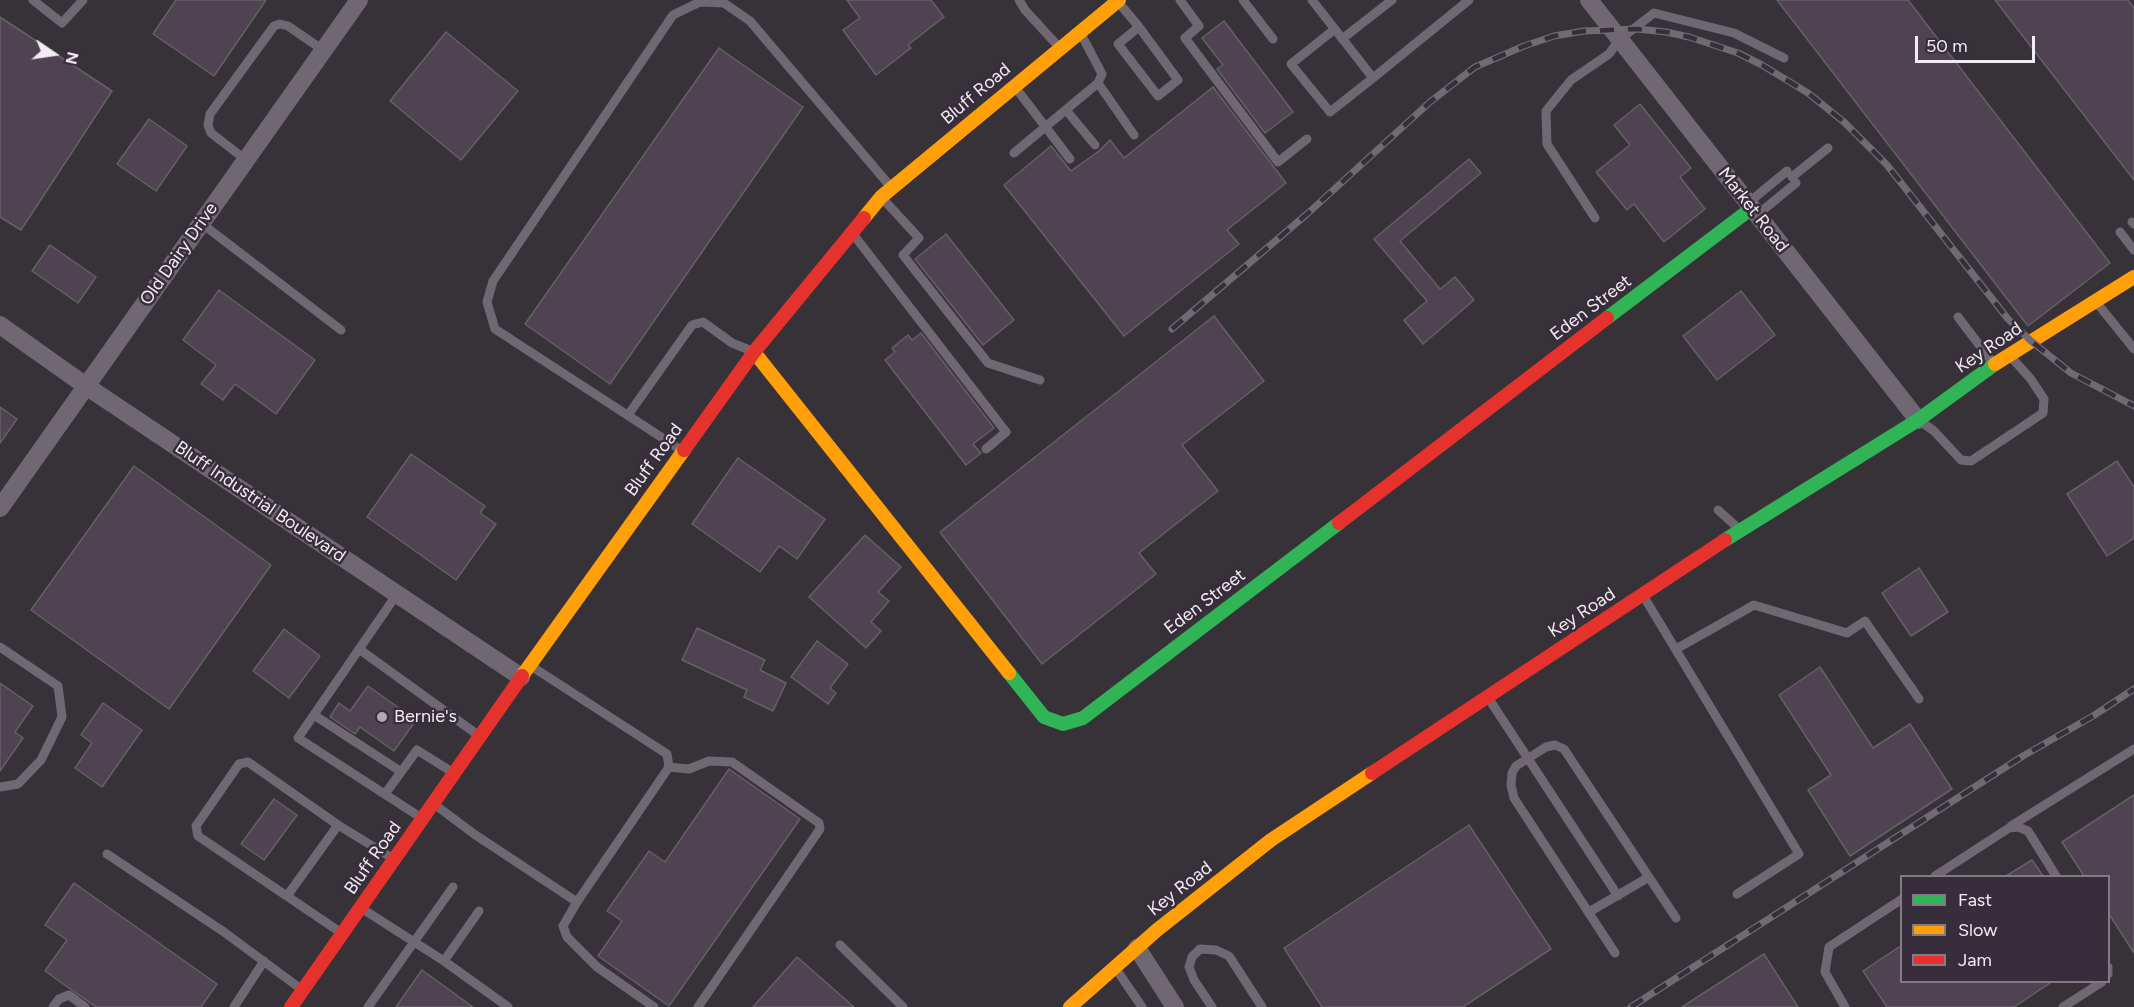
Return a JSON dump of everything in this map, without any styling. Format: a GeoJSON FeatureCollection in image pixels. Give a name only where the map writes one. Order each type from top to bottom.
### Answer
{"type":"FeatureCollection","features":[{"type":"Feature","properties":{"kind":"street","name":"Old Dairy Drive"},"geometry":{"type":"LineString","coordinates":[[0,508],[359,0]]}},
{"type":"Feature","properties":{"kind":"street","name":"Market Road"},"geometry":{"type":"LineString","coordinates":[[1589,0],[1618,40],[1918,420]]}},
{"type":"Feature","properties":{"kind":"street","name":"Bluff Road"},"geometry":{"type":"LineString","coordinates":[[291,1007],[525,671],[754,352],[852,232],[887,193],[1080,32],[1103,8],[1118,1]]}},
{"type":"Feature","properties":{"kind":"street","name":"Eden Street"},"geometry":{"type":"LineString","coordinates":[[754,352],[1044,717],[1063,724],[1083,718],[1752,209]]}},
{"type":"Feature","properties":{"kind":"street","name":"Key Road"},"geometry":{"type":"LineString","coordinates":[[1070,1007],[1156,930],[1271,840],[1740,530],[1918,420],[1994,365],[2134,278]]}},
{"type":"Feature","properties":{"kind":"street","name":"Bluff Industrial Boulevard"},"geometry":{"type":"LineString","coordinates":[[0,326],[397,594],[525,671]]}},
{"type":"Feature","properties":{"kind":"street"},"geometry":{"type":"LineString","coordinates":[[1137,948],[1175,1007]]}},
{"type":"Feature","properties":{"kind":"lane"},"geometry":{"type":"LineString","coordinates":[[33,0],[63,23],[83,0]]}},
{"type":"Feature","properties":{"kind":"lane"},"geometry":{"type":"LineString","coordinates":[[1019,0],[1025,10],[1060,48]]}},
{"type":"Feature","properties":{"kind":"lane"},"geometry":{"type":"LineString","coordinates":[[1180,0],[1199,26],[1185,38],[1278,162],[1307,139]]}},
{"type":"Feature","properties":{"kind":"lane"},"geometry":{"type":"LineString","coordinates":[[1243,0],[1274,39]]}},
{"type":"Feature","properties":{"kind":"lane"},"geometry":{"type":"LineString","coordinates":[[1312,0],[1373,78]]}},
{"type":"Feature","properties":{"kind":"lane"},"geometry":{"type":"LineString","coordinates":[[1342,39],[1392,0]]}},
{"type":"Feature","properties":{"kind":"lane"},"geometry":{"type":"LineString","coordinates":[[1335,29],[1291,64],[1330,112],[1469,0]]}},
{"type":"Feature","properties":{"kind":"lane"},"geometry":{"type":"LineString","coordinates":[[1118,1],[1138,27],[1178,80],[1158,96],[1118,44],[1138,27]]}},
{"type":"Feature","properties":{"kind":"lane"},"geometry":{"type":"LineString","coordinates":[[683,451],[495,329],[487,302],[493,281],[673,15],[700,2],[724,3],[750,21],[887,193],[919,238],[903,255],[988,363],[1040,380]]}},
{"type":"Feature","properties":{"kind":"lane"},"geometry":{"type":"LineString","coordinates":[[1596,218],[1547,144],[1546,111],[1571,80],[1609,54],[1618,40],[1654,13],[1734,33],[1784,58]]}},
{"type":"Feature","properties":{"kind":"lane"},"geometry":{"type":"LineString","coordinates":[[246,160],[211,134],[208,125],[210,114],[274,26],[280,24],[288,26],[323,50]]}},
{"type":"Feature","properties":{"kind":"lane"},"geometry":{"type":"LineString","coordinates":[[1014,153],[1098,83],[1102,74],[1080,32]]}},
{"type":"Feature","properties":{"kind":"lane"},"geometry":{"type":"LineString","coordinates":[[1098,83],[1134,135]]}},
{"type":"Feature","properties":{"kind":"lane"},"geometry":{"type":"LineString","coordinates":[[1014,85],[1070,159]]}},
{"type":"Feature","properties":{"kind":"lane"},"geometry":{"type":"LineString","coordinates":[[1066,110],[1095,145]]}},
{"type":"Feature","properties":{"kind":"lane"},"geometry":{"type":"LineString","coordinates":[[1752,209],[1828,148]]}},
{"type":"Feature","properties":{"kind":"lane"},"geometry":{"type":"LineString","coordinates":[[1752,209],[1792,177]]}},
{"type":"Feature","properties":{"kind":"lane"},"geometry":{"type":"LineString","coordinates":[[201,223],[341,330]]}},
{"type":"Feature","properties":{"kind":"lane"},"geometry":{"type":"LineString","coordinates":[[852,232],[1006,432],[986,449]]}},
{"type":"Feature","properties":{"kind":"lane"},"geometry":{"type":"LineString","coordinates":[[2120,232],[2134,250]]}},
{"type":"Feature","properties":{"kind":"lane"},"geometry":{"type":"LineString","coordinates":[[2096,301],[2134,350]]}},
{"type":"Feature","properties":{"kind":"lane"},"geometry":{"type":"LineString","coordinates":[[1958,317],[1994,365]]}},
{"type":"Feature","properties":{"kind":"lane"},"geometry":{"type":"LineString","coordinates":[[628,415],[692,325],[703,322],[732,343],[754,352]]}},
{"type":"Feature","properties":{"kind":"lane"},"geometry":{"type":"LineString","coordinates":[[1918,420],[1934,431],[1961,460],[1971,461],[2043,413],[2044,399],[2010,355]]}},
{"type":"Feature","properties":{"kind":"lane"},"geometry":{"type":"LineString","coordinates":[[1718,510],[1740,530]]}},
{"type":"Feature","properties":{"kind":"lane"},"geometry":{"type":"LineString","coordinates":[[397,594],[298,738],[422,819]]}},
{"type":"Feature","properties":{"kind":"lane"},"geometry":{"type":"LineString","coordinates":[[1642,595],[1799,854],[1737,894]]}},
{"type":"Feature","properties":{"kind":"lane"},"geometry":{"type":"LineString","coordinates":[[1676,649],[1754,605],[1847,633],[1865,621],[1918,699]]}},
{"type":"Feature","properties":{"kind":"lane"},"geometry":{"type":"LineString","coordinates":[[0,648],[58,686],[62,717],[41,760],[18,784],[0,787]]}},
{"type":"Feature","properties":{"kind":"lane"},"geometry":{"type":"LineString","coordinates":[[359,649],[480,736]]}},
{"type":"Feature","properties":{"kind":"lane"},"geometry":{"type":"LineString","coordinates":[[525,671],[667,754],[669,767],[563,926],[567,937],[597,967],[654,1007]]}},
{"type":"Feature","properties":{"kind":"lane"},"geometry":{"type":"LineString","coordinates":[[1488,697],[1618,896]]}},
{"type":"Feature","properties":{"kind":"lane"},"geometry":{"type":"LineString","coordinates":[[314,715],[400,771]]}},
{"type":"Feature","properties":{"kind":"lane"},"geometry":{"type":"LineString","coordinates":[[1615,953],[1514,798],[1511,785],[1512,773],[1516,766],[1546,747],[1555,745],[1564,749],[1676,918]]}},
{"type":"Feature","properties":{"kind":"lane"},"geometry":{"type":"LineString","coordinates":[[1937,875],[2134,749]]}},
{"type":"Feature","properties":{"kind":"lane"},"geometry":{"type":"LineString","coordinates":[[385,794],[417,750],[454,773]]}},
{"type":"Feature","properties":{"kind":"lane"},"geometry":{"type":"LineString","coordinates":[[669,767],[689,769],[709,761],[732,762],[819,823],[820,829],[698,1007]]}},
{"type":"Feature","properties":{"kind":"lane"},"geometry":{"type":"LineString","coordinates":[[342,934],[198,836],[196,826],[239,764],[248,762],[338,825],[394,860]]}},
{"type":"Feature","properties":{"kind":"lane"},"geometry":{"type":"LineString","coordinates":[[433,804],[577,902]]}},
{"type":"Feature","properties":{"kind":"lane"},"geometry":{"type":"LineString","coordinates":[[287,896],[338,825]]}},
{"type":"Feature","properties":{"kind":"lane"},"geometry":{"type":"LineString","coordinates":[[2009,828],[2018,827],[2028,831],[2055,875]]}},
{"type":"Feature","properties":{"kind":"lane"},"geometry":{"type":"LineString","coordinates":[[107,854],[224,932],[303,990]]}},
{"type":"Feature","properties":{"kind":"lane"},"geometry":{"type":"LineString","coordinates":[[1588,912],[1649,877]]}},
{"type":"Feature","properties":{"kind":"lane"},"geometry":{"type":"LineString","coordinates":[[368,1007],[453,887]]}},
{"type":"Feature","properties":{"kind":"lane"},"geometry":{"type":"LineString","coordinates":[[1845,1007],[1825,972],[1829,947],[1900,900]]}},
{"type":"Feature","properties":{"kind":"lane"},"geometry":{"type":"LineString","coordinates":[[361,907],[444,961],[508,1007]]}},
{"type":"Feature","properties":{"kind":"lane"},"geometry":{"type":"LineString","coordinates":[[444,961],[479,911]]}},
{"type":"Feature","properties":{"kind":"lane"},"geometry":{"type":"LineString","coordinates":[[840,945],[903,1007]]}},
{"type":"Feature","properties":{"kind":"lane"},"geometry":{"type":"LineString","coordinates":[[1212,1007],[1194,980],[1189,967],[1192,957],[1200,950],[1216,950],[1229,956],[1262,1007]]}},
{"type":"Feature","properties":{"kind":"lane"},"geometry":{"type":"LineString","coordinates":[[234,1007],[264,961]]}},
{"type":"Feature","properties":{"kind":"lane"},"geometry":{"type":"LineString","coordinates":[[1115,968],[1142,1007]]}},
{"type":"Feature","properties":{"kind":"lane"},"geometry":{"type":"LineString","coordinates":[[2063,1007],[2099,983]]}},
{"type":"Feature","properties":{"kind":"lane"},"geometry":{"type":"LineString","coordinates":[[53,1007],[58,999],[69,995],[85,1007]]}},
{"type":"Feature","properties":{"kind":"building"},"geometry":{"type":"Polygon","coordinates":[[[176,0],[266,0],[214,76],[153,34],[176,0]]]}},
{"type":"Feature","properties":{"kind":"building"},"geometry":{"type":"Polygon","coordinates":[[[847,0],[931,0],[944,17],[908,45],[911,48],[876,75],[843,30],[860,18],[847,0]]]}},
{"type":"Feature","properties":{"kind":"building"},"geometry":{"type":"Polygon","coordinates":[[[1777,0],[1908,0],[2110,263],[2028,326],[1777,0]]]}},
{"type":"Feature","properties":{"kind":"building"},"geometry":{"type":"Polygon","coordinates":[[[1995,0],[2128,0],[2134,8],[2134,180],[1995,0]]]}},
{"type":"Feature","properties":{"kind":"building"},"geometry":{"type":"Polygon","coordinates":[[[0,17],[112,91],[21,230],[0,217],[0,17]]]}},
{"type":"Feature","properties":{"kind":"building"},"geometry":{"type":"Polygon","coordinates":[[[1224,21],[1293,112],[1265,133],[1217,69],[1223,65],[1202,38],[1224,21]]]}},
{"type":"Feature","properties":{"kind":"building"},"geometry":{"type":"Polygon","coordinates":[[[446,32],[518,91],[461,160],[390,101],[446,32]]]}},
{"type":"Feature","properties":{"kind":"building"},"geometry":{"type":"Polygon","coordinates":[[[719,48],[803,107],[610,384],[525,324],[719,48]]]}},
{"type":"Feature","properties":{"kind":"building"},"geometry":{"type":"Polygon","coordinates":[[[1213,87],[1286,183],[1227,230],[1239,244],[1124,336],[1004,185],[1051,146],[1071,171],[1110,140],[1124,158],[1213,87]]]}},
{"type":"Feature","properties":{"kind":"building"},"geometry":{"type":"Polygon","coordinates":[[[1640,104],[1691,168],[1680,177],[1705,209],[1664,242],[1634,204],[1627,210],[1596,172],[1630,145],[1614,125],[1640,104]]]}},
{"type":"Feature","properties":{"kind":"building"},"geometry":{"type":"Polygon","coordinates":[[[149,119],[187,146],[156,191],[117,164],[149,119]]]}},
{"type":"Feature","properties":{"kind":"building"},"geometry":{"type":"Polygon","coordinates":[[[1469,159],[1481,173],[1400,241],[1440,289],[1455,277],[1474,300],[1423,344],[1404,320],[1427,301],[1374,239],[1469,159]]]}},
{"type":"Feature","properties":{"kind":"building"},"geometry":{"type":"Polygon","coordinates":[[[946,234],[1014,320],[983,345],[915,259],[946,234]]]}},
{"type":"Feature","properties":{"kind":"building"},"geometry":{"type":"Polygon","coordinates":[[[50,245],[96,277],[78,303],[32,271],[50,245]]]}},
{"type":"Feature","properties":{"kind":"building"},"geometry":{"type":"Polygon","coordinates":[[[219,290],[315,360],[276,414],[235,384],[223,400],[201,384],[216,365],[183,340],[219,290]]]}},
{"type":"Feature","properties":{"kind":"building"},"geometry":{"type":"Polygon","coordinates":[[[1741,291],[1775,335],[1717,380],[1683,336],[1741,291]]]}},
{"type":"Feature","properties":{"kind":"building"},"geometry":{"type":"Polygon","coordinates":[[[1214,316],[1264,381],[1182,445],[1218,491],[1139,553],[1156,574],[1042,664],[940,532],[1214,316]]]}},
{"type":"Feature","properties":{"kind":"building"},"geometry":{"type":"Polygon","coordinates":[[[921,333],[994,428],[973,444],[981,453],[966,465],[885,360],[895,352],[892,348],[908,335],[912,340],[921,333]]]}},
{"type":"Feature","properties":{"kind":"building"},"geometry":{"type":"Polygon","coordinates":[[[0,407],[17,419],[0,443],[0,407]]]}},
{"type":"Feature","properties":{"kind":"building"},"geometry":{"type":"Polygon","coordinates":[[[411,454],[485,506],[480,513],[496,524],[456,580],[367,517],[411,454]]]}},
{"type":"Feature","properties":{"kind":"building"},"geometry":{"type":"Polygon","coordinates":[[[738,458],[825,519],[797,559],[779,546],[760,572],[692,524],[738,458]]]}},
{"type":"Feature","properties":{"kind":"building"},"geometry":{"type":"Polygon","coordinates":[[[2117,461],[2134,487],[2134,538],[2107,556],[2067,494],[2117,461]]]}},
{"type":"Feature","properties":{"kind":"building"},"geometry":{"type":"Polygon","coordinates":[[[134,466],[271,565],[169,709],[31,610],[134,466]]]}},
{"type":"Feature","properties":{"kind":"building"},"geometry":{"type":"Polygon","coordinates":[[[865,535],[901,567],[878,592],[889,601],[871,622],[881,631],[866,648],[809,597],[865,535]]]}},
{"type":"Feature","properties":{"kind":"building"},"geometry":{"type":"Polygon","coordinates":[[[1919,568],[1948,612],[1911,636],[1882,593],[1919,568]]]}},
{"type":"Feature","properties":{"kind":"building"},"geometry":{"type":"Polygon","coordinates":[[[697,628],[765,660],[760,670],[786,683],[773,711],[744,697],[747,690],[682,660],[697,628]]]}},
{"type":"Feature","properties":{"kind":"building"},"geometry":{"type":"Polygon","coordinates":[[[284,629],[320,656],[289,698],[253,671],[284,629]]]}},
{"type":"Feature","properties":{"kind":"building"},"geometry":{"type":"Polygon","coordinates":[[[817,641],[848,664],[830,688],[836,693],[828,704],[791,677],[817,641]]]}},
{"type":"Feature","properties":{"kind":"building"},"geometry":{"type":"Polygon","coordinates":[[[1820,667],[1873,748],[1910,724],[1952,789],[1850,856],[1808,790],[1831,775],[1779,695],[1820,667]]]}},
{"type":"Feature","properties":{"kind":"building"},"geometry":{"type":"Polygon","coordinates":[[[0,683],[33,706],[15,732],[23,738],[0,771],[0,683]]]}},
{"type":"Feature","properties":{"kind":"building"},"geometry":{"type":"Polygon","coordinates":[[[368,686],[416,720],[394,751],[360,727],[355,734],[330,717],[339,703],[350,711],[368,686]]]}},
{"type":"Feature","properties":{"kind":"building"},"geometry":{"type":"Polygon","coordinates":[[[103,703],[142,730],[102,787],[75,768],[92,743],[81,735],[103,703]]]}},
{"type":"Feature","properties":{"kind":"building"},"geometry":{"type":"Polygon","coordinates":[[[729,769],[800,819],[669,1006],[598,956],[622,921],[607,911],[649,851],[665,862],[729,769]]]}},
{"type":"Feature","properties":{"kind":"building"},"geometry":{"type":"Polygon","coordinates":[[[2134,795],[2134,953],[2110,916],[2110,875],[2083,875],[2062,842],[2134,795]]]}},
{"type":"Feature","properties":{"kind":"building"},"geometry":{"type":"Polygon","coordinates":[[[274,799],[297,815],[264,860],[241,844],[274,799]]]}},
{"type":"Feature","properties":{"kind":"building"},"geometry":{"type":"Polygon","coordinates":[[[1469,825],[1551,949],[1463,1007],[1322,1007],[1284,948],[1469,825]]]}},
{"type":"Feature","properties":{"kind":"building"},"geometry":{"type":"Polygon","coordinates":[[[2032,860],[2042,875],[2008,875],[2032,860]]]}},
{"type":"Feature","properties":{"kind":"building"},"geometry":{"type":"Polygon","coordinates":[[[74,883],[217,984],[201,1007],[96,1007],[45,971],[67,940],[45,925],[74,883]]]}},
{"type":"Feature","properties":{"kind":"building"},"geometry":{"type":"Polygon","coordinates":[[[1900,946],[1900,983],[2050,983],[2014,1007],[1887,1007],[1863,971],[1900,946]]]}},
{"type":"Feature","properties":{"kind":"building"},"geometry":{"type":"Polygon","coordinates":[[[1764,954],[1798,1007],[1682,1007],[1764,954]]]}},
{"type":"Feature","properties":{"kind":"building"},"geometry":{"type":"Polygon","coordinates":[[[797,957],[854,1007],[753,1007],[797,957]]]}},
{"type":"Feature","properties":{"kind":"building"},"geometry":{"type":"Polygon","coordinates":[[[422,970],[473,1007],[396,1007],[422,970]]]}},
{"type":"Feature","properties":{"kind":"railway"},"geometry":{"type":"LineString","coordinates":[[1172,329],[1307,214],[1430,102],[1475,67],[1554,36],[1584,31],[1637,29],[1689,37],[1738,53],[1808,93],[1844,122],[1887,165],[2008,319],[2071,373],[2134,406]]}},
{"type":"Feature","properties":{"kind":"railway"},"geometry":{"type":"LineString","coordinates":[[1631,1007],[2023,756],[2093,716],[2134,689]]}},
{"type":"Feature","properties":{"kind":"traffic: fast"},"geometry":{"type":"LineString","coordinates":[[1607,318],[1752,208]]}},
{"type":"Feature","properties":{"kind":"traffic: fast"},"geometry":{"type":"LineString","coordinates":[[1725,540],[1918,420],[1995,364]]}},
{"type":"Feature","properties":{"kind":"traffic: fast"},"geometry":{"type":"LineString","coordinates":[[1009,673],[1044,717],[1063,724],[1083,718],[1339,523]]}},
{"type":"Feature","properties":{"kind":"traffic: slow"},"geometry":{"type":"LineString","coordinates":[[864,218],[881,197],[1119,0]]}},
{"type":"Feature","properties":{"kind":"traffic: slow"},"geometry":{"type":"LineString","coordinates":[[1995,364],[2134,277]]}},
{"type":"Feature","properties":{"kind":"traffic: slow"},"geometry":{"type":"LineString","coordinates":[[754,352],[1009,673]]}},
{"type":"Feature","properties":{"kind":"traffic: slow"},"geometry":{"type":"LineString","coordinates":[[522,676],[684,450]]}},
{"type":"Feature","properties":{"kind":"traffic: slow"},"geometry":{"type":"LineString","coordinates":[[1070,1007],[1157,930],[1271,840],[1372,773]]}},
{"type":"Feature","properties":{"kind":"traffic: jam"},"geometry":{"type":"LineString","coordinates":[[684,450],[754,352],[864,218]]}},
{"type":"Feature","properties":{"kind":"traffic: jam"},"geometry":{"type":"LineString","coordinates":[[1339,523],[1607,318]]}},
{"type":"Feature","properties":{"kind":"traffic: jam"},"geometry":{"type":"LineString","coordinates":[[1372,773],[1725,540]]}},
{"type":"Feature","properties":{"kind":"traffic: jam"},"geometry":{"type":"LineString","coordinates":[[291,1007],[522,676]]}},
{"type":"Feature","properties":{"kind":"place","name":"Bernie's"},"geometry":{"type":"Point","coordinates":[382,717]}}]}
